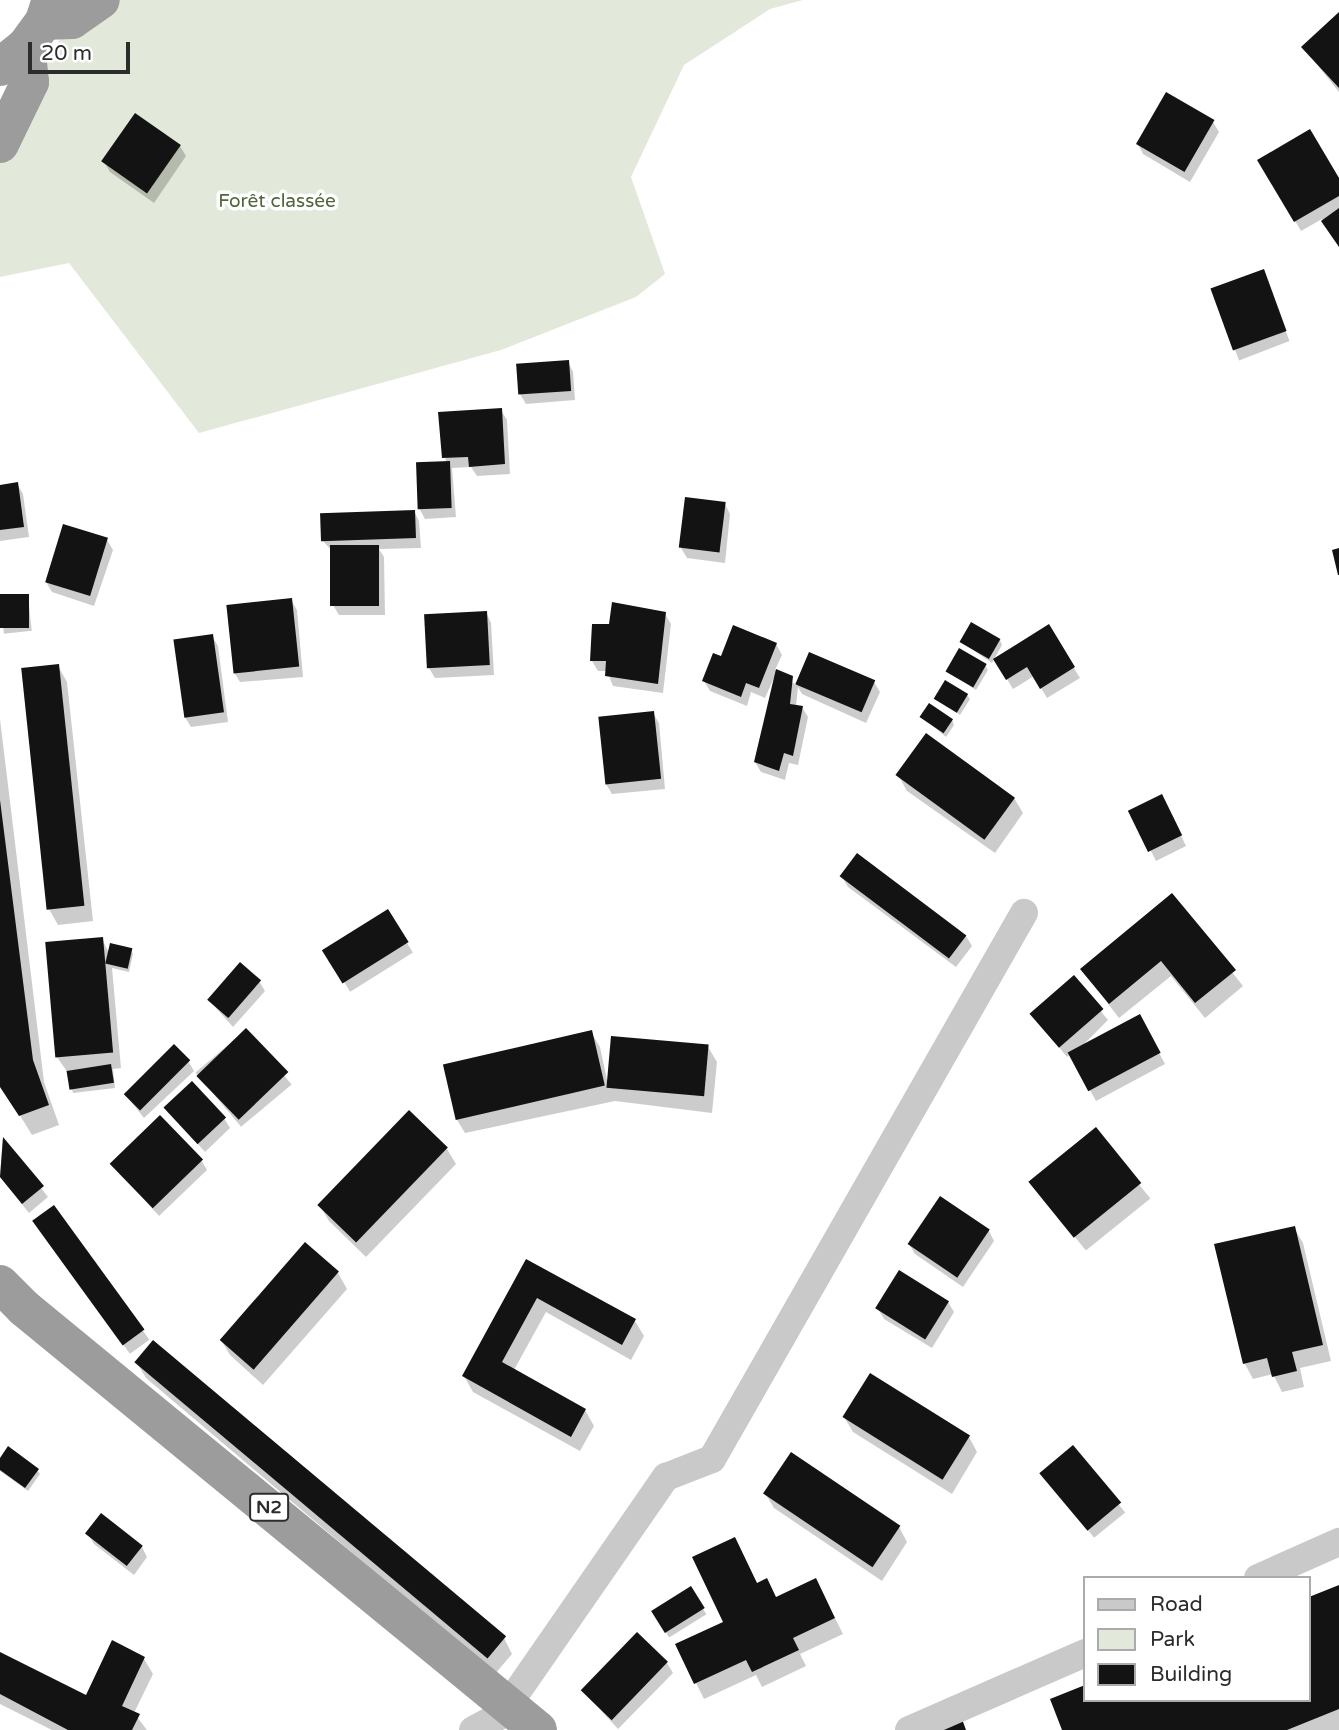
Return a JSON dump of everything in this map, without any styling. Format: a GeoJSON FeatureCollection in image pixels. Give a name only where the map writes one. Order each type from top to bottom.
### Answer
{"type":"FeatureCollection","features":[{"type":"Feature","properties":{"kind":"highway"},"geometry":{"type":"LineString","coordinates":[[0,144],[30,82],[30,33],[72,20],[101,0]]}},
{"type":"Feature","properties":{"kind":"highway","name":"N2"},"geometry":{"type":"LineString","coordinates":[[0,1284],[24,1308],[509,1703],[538,1730]]}},
{"type":"Feature","properties":{"kind":"street"},"geometry":{"type":"LineString","coordinates":[[473,1730],[501,1715],[666,1477],[712,1459],[1024,913]]}},
{"type":"Feature","properties":{"kind":"street"},"geometry":{"type":"LineString","coordinates":[[1262,1576],[1339,1542]]}},
{"type":"Feature","properties":{"kind":"street"},"geometry":{"type":"LineString","coordinates":[[909,1730],[1084,1653]]}},
{"type":"Feature","properties":{"kind":"green space","name":"Forêt classée"},"geometry":{"type":"Polygon","coordinates":[[[83,0],[803,0],[770,9],[684,65],[631,177],[665,274],[636,297],[501,350],[199,433],[69,263],[0,277],[0,140],[83,0]]]}},
{"type":"Feature","properties":{"kind":"building"},"geometry":{"type":"Polygon","coordinates":[[[1339,12],[1339,88],[1301,47],[1339,12]]]}},
{"type":"Feature","properties":{"kind":"building"},"geometry":{"type":"Polygon","coordinates":[[[1166,92],[1214,120],[1184,172],[1136,144],[1166,92]]]}},
{"type":"Feature","properties":{"kind":"building"},"geometry":{"type":"Polygon","coordinates":[[[135,113],[181,145],[147,193],[101,161],[135,113]]]}},
{"type":"Feature","properties":{"kind":"building"},"geometry":{"type":"Polygon","coordinates":[[[1310,129],[1339,178],[1339,196],[1294,222],[1257,160],[1310,129]]]}},
{"type":"Feature","properties":{"kind":"building"},"geometry":{"type":"Polygon","coordinates":[[[1339,208],[1339,247],[1321,221],[1339,208]]]}},
{"type":"Feature","properties":{"kind":"building"},"geometry":{"type":"Polygon","coordinates":[[[1264,269],[1287,331],[1233,351],[1210,288],[1264,269]]]}},
{"type":"Feature","properties":{"kind":"building"},"geometry":{"type":"Polygon","coordinates":[[[569,360],[571,391],[518,395],[516,364],[569,360]]]}},
{"type":"Feature","properties":{"kind":"building"},"geometry":{"type":"Polygon","coordinates":[[[502,408],[505,464],[469,467],[468,457],[442,458],[438,412],[502,408]]]}},
{"type":"Feature","properties":{"kind":"building"},"geometry":{"type":"Polygon","coordinates":[[[450,461],[452,508],[418,509],[416,462],[450,461]]]}},
{"type":"Feature","properties":{"kind":"building"},"geometry":{"type":"Polygon","coordinates":[[[18,482],[24,527],[0,530],[0,485],[18,482]]]}},
{"type":"Feature","properties":{"kind":"building"},"geometry":{"type":"Polygon","coordinates":[[[685,497],[726,502],[719,553],[679,548],[685,497]]]}},
{"type":"Feature","properties":{"kind":"building"},"geometry":{"type":"Polygon","coordinates":[[[415,510],[416,538],[321,541],[320,513],[415,510]]]}},
{"type":"Feature","properties":{"kind":"building"},"geometry":{"type":"Polygon","coordinates":[[[63,524],[108,538],[90,596],[45,582],[63,524]]]}},
{"type":"Feature","properties":{"kind":"building"},"geometry":{"type":"Polygon","coordinates":[[[330,545],[379,545],[379,606],[330,606],[330,545]]]}},
{"type":"Feature","properties":{"kind":"building"},"geometry":{"type":"Polygon","coordinates":[[[1339,548],[1339,575],[1338,575],[1332,550],[1339,548]]]}},
{"type":"Feature","properties":{"kind":"building"},"geometry":{"type":"Polygon","coordinates":[[[0,594],[29,594],[29,628],[0,628],[0,594]]]}},
{"type":"Feature","properties":{"kind":"building"},"geometry":{"type":"Polygon","coordinates":[[[292,598],[299,667],[234,674],[226,605],[292,598]]]}},
{"type":"Feature","properties":{"kind":"building"},"geometry":{"type":"Polygon","coordinates":[[[612,602],[666,612],[658,684],[605,676],[606,661],[590,661],[592,624],[609,624],[612,602]]]}},
{"type":"Feature","properties":{"kind":"building"},"geometry":{"type":"Polygon","coordinates":[[[487,611],[490,665],[427,668],[424,614],[487,611]]]}},
{"type":"Feature","properties":{"kind":"building"},"geometry":{"type":"Polygon","coordinates":[[[971,622],[1000,639],[989,659],[960,642],[971,622]]]}},
{"type":"Feature","properties":{"kind":"building"},"geometry":{"type":"Polygon","coordinates":[[[1049,624],[1075,667],[1040,689],[1027,667],[1006,680],[993,659],[1049,624]]]}},
{"type":"Feature","properties":{"kind":"building"},"geometry":{"type":"Polygon","coordinates":[[[733,625],[777,643],[759,688],[746,683],[741,697],[702,681],[713,653],[721,656],[733,625]]]}},
{"type":"Feature","properties":{"kind":"building"},"geometry":{"type":"Polygon","coordinates":[[[213,634],[224,712],[184,718],[173,640],[213,634]]]}},
{"type":"Feature","properties":{"kind":"building"},"geometry":{"type":"Polygon","coordinates":[[[959,648],[987,664],[973,687],[946,671],[959,648]]]}},
{"type":"Feature","properties":{"kind":"building"},"geometry":{"type":"Polygon","coordinates":[[[809,652],[875,680],[862,712],[795,684],[809,652]]]}},
{"type":"Feature","properties":{"kind":"building"},"geometry":{"type":"Polygon","coordinates":[[[59,664],[84,906],[47,910],[21,668],[59,664]]]}},
{"type":"Feature","properties":{"kind":"building"},"geometry":{"type":"Polygon","coordinates":[[[776,669],[793,676],[790,704],[803,706],[793,756],[784,753],[779,771],[754,762],[776,669]]]}},
{"type":"Feature","properties":{"kind":"building"},"geometry":{"type":"Polygon","coordinates":[[[945,680],[968,694],[957,713],[934,699],[945,680]]]}},
{"type":"Feature","properties":{"kind":"building"},"geometry":{"type":"Polygon","coordinates":[[[929,703],[953,719],[944,733],[919,717],[929,703]]]}},
{"type":"Feature","properties":{"kind":"building"},"geometry":{"type":"Polygon","coordinates":[[[654,711],[661,779],[605,784],[598,717],[654,711]]]}},
{"type":"Feature","properties":{"kind":"building"},"geometry":{"type":"Polygon","coordinates":[[[926,733],[1015,798],[984,840],[895,775],[926,733]]]}},
{"type":"Feature","properties":{"kind":"building"},"geometry":{"type":"Polygon","coordinates":[[[1162,794],[1182,835],[1148,852],[1128,811],[1162,794]]]}},
{"type":"Feature","properties":{"kind":"building"},"geometry":{"type":"Polygon","coordinates":[[[0,800],[33,1060],[49,1105],[19,1116],[0,1087],[0,800]]]}},
{"type":"Feature","properties":{"kind":"building"},"geometry":{"type":"Polygon","coordinates":[[[857,853],[966,935],[949,959],[840,876],[857,853]]]}},
{"type":"Feature","properties":{"kind":"building"},"geometry":{"type":"Polygon","coordinates":[[[1172,893],[1236,970],[1195,1003],[1161,961],[1109,1004],[1080,969],[1172,893]]]}},
{"type":"Feature","properties":{"kind":"building"},"geometry":{"type":"Polygon","coordinates":[[[388,909],[409,942],[343,983],[322,950],[388,909]]]}},
{"type":"Feature","properties":{"kind":"building"},"geometry":{"type":"Polygon","coordinates":[[[103,937],[113,1053],[55,1058],[45,942],[103,937]]]}},
{"type":"Feature","properties":{"kind":"building"},"geometry":{"type":"Polygon","coordinates":[[[110,943],[132,948],[128,969],[105,963],[110,943]]]}},
{"type":"Feature","properties":{"kind":"building"},"geometry":{"type":"Polygon","coordinates":[[[240,962],[261,980],[228,1018],[207,1000],[240,962]]]}},
{"type":"Feature","properties":{"kind":"building"},"geometry":{"type":"Polygon","coordinates":[[[1074,975],[1104,1009],[1059,1048],[1029,1014],[1074,975]]]}},
{"type":"Feature","properties":{"kind":"building"},"geometry":{"type":"Polygon","coordinates":[[[1140,1014],[1161,1053],[1088,1091],[1068,1052],[1140,1014]]]}},
{"type":"Feature","properties":{"kind":"building"},"geometry":{"type":"Polygon","coordinates":[[[246,1028],[288,1072],[239,1120],[196,1076],[246,1028]]]}},
{"type":"Feature","properties":{"kind":"building"},"geometry":{"type":"Polygon","coordinates":[[[592,1030],[605,1086],[456,1120],[443,1064],[592,1030]]]}},
{"type":"Feature","properties":{"kind":"building"},"geometry":{"type":"Polygon","coordinates":[[[611,1036],[709,1045],[704,1096],[606,1088],[611,1036]]]}},
{"type":"Feature","properties":{"kind":"building"},"geometry":{"type":"Polygon","coordinates":[[[174,1044],[190,1060],[140,1110],[124,1094],[174,1044]]]}},
{"type":"Feature","properties":{"kind":"building"},"geometry":{"type":"Polygon","coordinates":[[[111,1064],[114,1083],[70,1090],[67,1071],[111,1064]]]}},
{"type":"Feature","properties":{"kind":"building"},"geometry":{"type":"Polygon","coordinates":[[[192,1081],[226,1118],[198,1144],[163,1108],[192,1081]]]}},
{"type":"Feature","properties":{"kind":"building"},"geometry":{"type":"Polygon","coordinates":[[[409,1110],[448,1148],[356,1242],[317,1205],[409,1110]]]}},
{"type":"Feature","properties":{"kind":"building"},"geometry":{"type":"Polygon","coordinates":[[[160,1115],[203,1160],[153,1208],[110,1164],[160,1115]]]}},
{"type":"Feature","properties":{"kind":"building"},"geometry":{"type":"Polygon","coordinates":[[[1096,1127],[1141,1183],[1074,1238],[1028,1182],[1096,1127]]]}},
{"type":"Feature","properties":{"kind":"building"},"geometry":{"type":"Polygon","coordinates":[[[3,1137],[44,1186],[22,1204],[0,1177],[3,1137]]]}},
{"type":"Feature","properties":{"kind":"building"},"geometry":{"type":"Polygon","coordinates":[[[940,1196],[990,1230],[957,1278],[908,1244],[940,1196]]]}},
{"type":"Feature","properties":{"kind":"building"},"geometry":{"type":"Polygon","coordinates":[[[54,1205],[145,1330],[123,1345],[32,1221],[54,1205]]]}},
{"type":"Feature","properties":{"kind":"building"},"geometry":{"type":"Polygon","coordinates":[[[1295,1226],[1323,1345],[1292,1352],[1297,1371],[1272,1377],[1267,1358],[1243,1364],[1214,1244],[1295,1226]]]}},
{"type":"Feature","properties":{"kind":"building"},"geometry":{"type":"Polygon","coordinates":[[[305,1242],[339,1272],[254,1370],[220,1340],[305,1242]]]}},
{"type":"Feature","properties":{"kind":"building"},"geometry":{"type":"Polygon","coordinates":[[[526,1259],[636,1319],[622,1345],[537,1298],[502,1362],[586,1409],[571,1437],[462,1376],[526,1259]]]}},
{"type":"Feature","properties":{"kind":"building"},"geometry":{"type":"Polygon","coordinates":[[[899,1270],[949,1301],[925,1339],[875,1308],[899,1270]]]}},
{"type":"Feature","properties":{"kind":"building"},"geometry":{"type":"Polygon","coordinates":[[[153,1340],[506,1636],[488,1659],[134,1362],[153,1340]]]}},
{"type":"Feature","properties":{"kind":"building"},"geometry":{"type":"Polygon","coordinates":[[[870,1373],[970,1436],[943,1480],[842,1417],[870,1373]]]}},
{"type":"Feature","properties":{"kind":"building"},"geometry":{"type":"Polygon","coordinates":[[[1073,1445],[1121,1502],[1088,1531],[1039,1473],[1073,1445]]]}},
{"type":"Feature","properties":{"kind":"building"},"geometry":{"type":"Polygon","coordinates":[[[8,1446],[39,1469],[25,1488],[0,1470],[0,1458],[8,1446]]]}},
{"type":"Feature","properties":{"kind":"building"},"geometry":{"type":"Polygon","coordinates":[[[791,1452],[900,1526],[872,1567],[763,1493],[791,1452]]]}},
{"type":"Feature","properties":{"kind":"building"},"geometry":{"type":"Polygon","coordinates":[[[101,1513],[143,1546],[127,1566],[85,1533],[101,1513]]]}},
{"type":"Feature","properties":{"kind":"building"},"geometry":{"type":"Polygon","coordinates":[[[735,1537],[757,1583],[767,1578],[776,1597],[816,1578],[835,1618],[793,1638],[799,1650],[752,1672],[746,1660],[694,1684],[675,1644],[723,1622],[692,1557],[735,1537]]]}},
{"type":"Feature","properties":{"kind":"building"},"geometry":{"type":"Polygon","coordinates":[[[1339,1585],[1339,1709],[1287,1730],[1062,1730],[1050,1699],[1084,1685],[1084,1702],[1311,1702],[1311,1596],[1339,1585]]]}},
{"type":"Feature","properties":{"kind":"building"},"geometry":{"type":"Polygon","coordinates":[[[691,1586],[705,1608],[665,1633],[651,1611],[691,1586]]]}},
{"type":"Feature","properties":{"kind":"building"},"geometry":{"type":"Polygon","coordinates":[[[637,1632],[668,1662],[612,1720],[581,1690],[637,1632]]]}},
{"type":"Feature","properties":{"kind":"building"},"geometry":{"type":"Polygon","coordinates":[[[112,1640],[145,1657],[122,1706],[140,1714],[132,1730],[68,1730],[0,1694],[0,1652],[86,1695],[112,1640]]]}},
{"type":"Feature","properties":{"kind":"building"},"geometry":{"type":"Polygon","coordinates":[[[962,1719],[966,1730],[933,1730],[962,1719]]]}}]}
